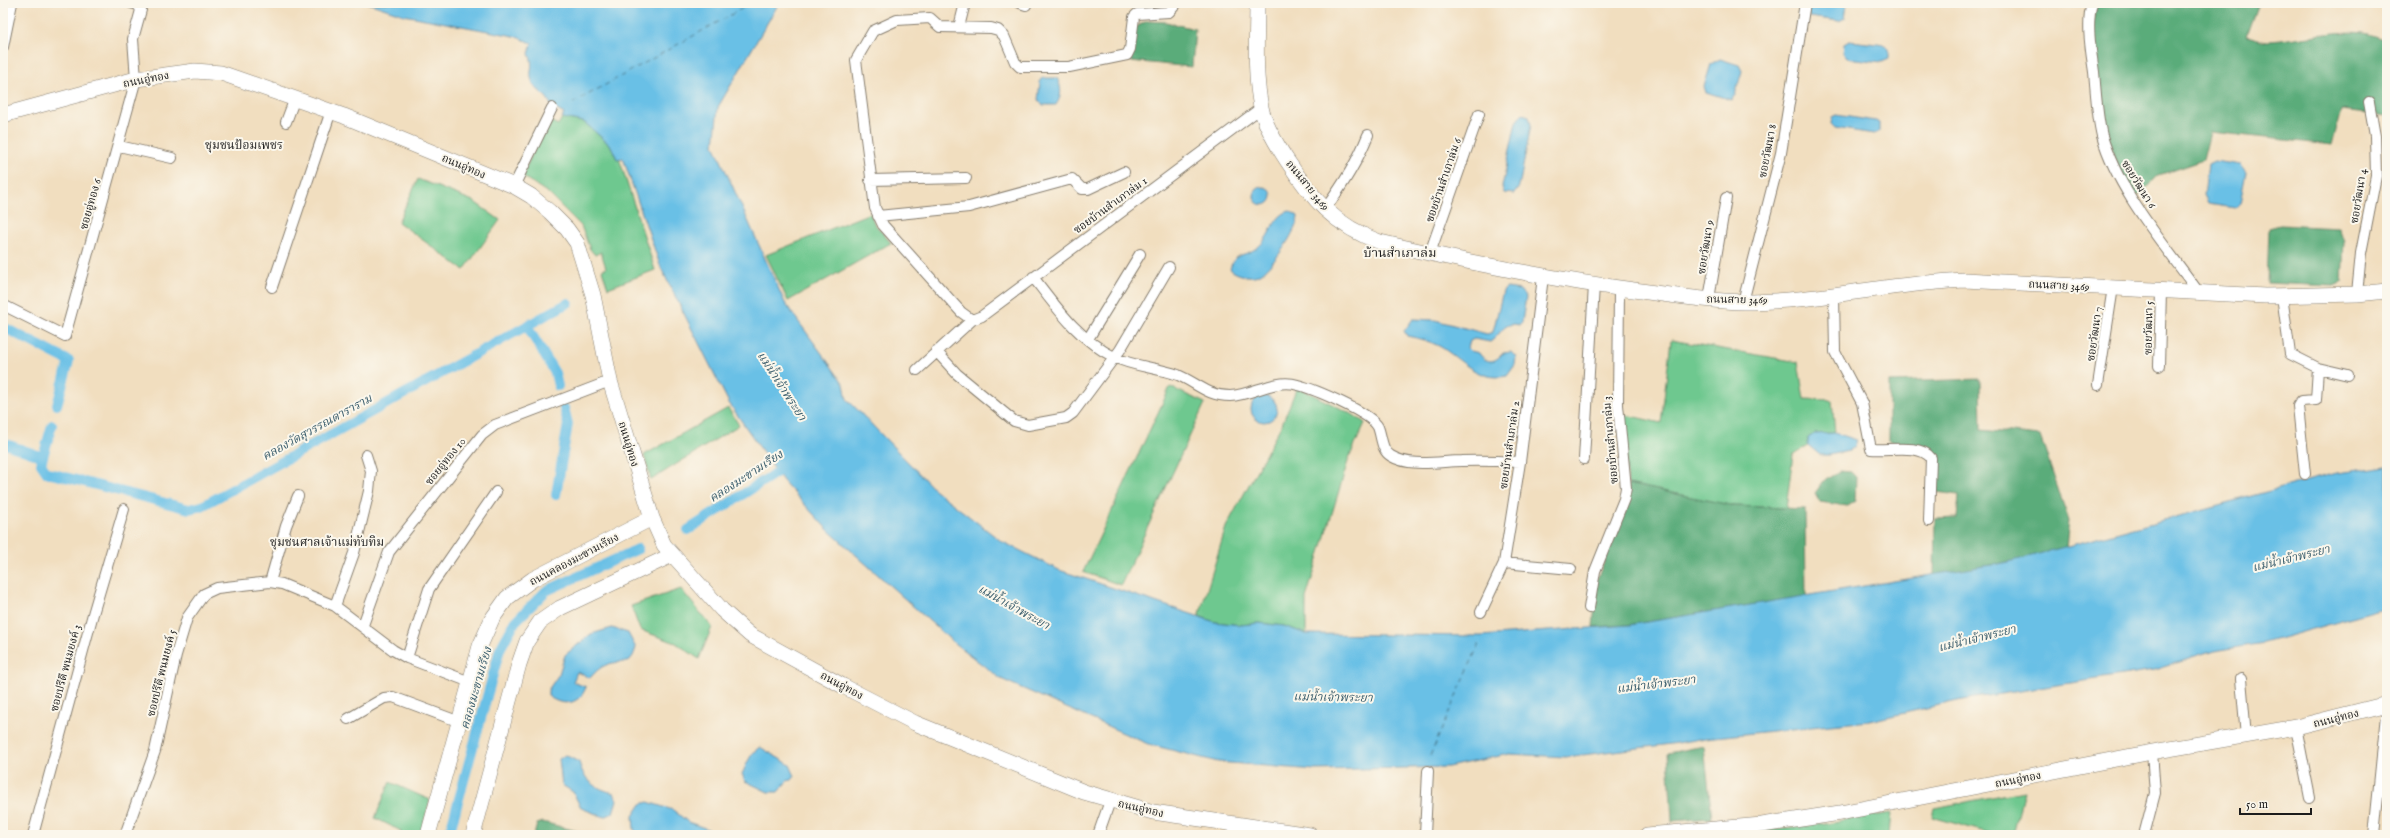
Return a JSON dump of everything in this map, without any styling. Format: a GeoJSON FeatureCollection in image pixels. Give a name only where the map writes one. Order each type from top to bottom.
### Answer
{"type":"FeatureCollection","features":[{"type":"Feature","properties":{"kind":"main road","name":"ถนนสาย 3469"},"geometry":{"type":"LineString","coordinates":[[1257,3],[1257,73],[1261,108],[1277,145],[1325,209],[1363,236],[1430,253],[1543,276],[1709,300],[1744,302],[1834,296],[1950,281],[2282,296],[2357,294],[2387,291]]}},
{"type":"Feature","properties":{"kind":"main road","name":"ถนนอู่ทอง"},"geometry":{"type":"LineString","coordinates":[[3,115],[136,80],[195,71],[221,73],[331,111],[514,186],[531,196],[550,212],[567,229],[576,243],[593,294],[610,381],[652,518],[672,555],[722,610],[750,634],[781,653],[916,723],[1005,760],[1110,800],[1153,812],[1310,835]]}},
{"type":"Feature","properties":{"kind":"main road","name":"ถนนคลองมะขามเรียง"},"geometry":{"type":"LineString","coordinates":[[428,835],[480,646],[492,619],[507,598],[533,579],[652,518]]}},
{"type":"Feature","properties":{"kind":"main road"},"geometry":{"type":"LineString","coordinates":[[473,835],[519,664],[527,641],[540,622],[560,608],[672,555]]}},
{"type":"Feature","properties":{"kind":"main road","name":"ถนนอู่ทอง"},"geometry":{"type":"LineString","coordinates":[[1647,835],[1762,825],[1840,813],[2152,752],[2296,727],[2387,705]]}},
{"type":"Feature","properties":{"kind":"street"},"geometry":{"type":"LineString","coordinates":[[3,47],[12,3]]}},
{"type":"Feature","properties":{"kind":"street","name":"ซอยอู่ทอง 6"},"geometry":{"type":"LineString","coordinates":[[3,305],[65,336],[119,146],[136,80],[133,39],[141,10],[138,5],[131,3]]}},
{"type":"Feature","properties":{"kind":"street"},"geometry":{"type":"LineString","coordinates":[[959,27],[965,3]]}},
{"type":"Feature","properties":{"kind":"street"},"geometry":{"type":"LineString","coordinates":[[972,320],[961,312],[878,216],[870,180],[856,60],[873,31],[897,20],[930,18],[940,27],[991,28],[998,30],[1004,36],[1015,62],[1020,67],[1069,67],[1127,55],[1130,49],[1134,17],[1137,14],[1169,12],[1177,3]]}},
{"type":"Feature","properties":{"kind":"street","name":"ซอยวัฒนา 8"},"geometry":{"type":"LineString","coordinates":[[1744,302],[1781,153],[1805,3]]}},
{"type":"Feature","properties":{"kind":"street","name":"ซอยวัฒนา 6"},"geometry":{"type":"LineString","coordinates":[[2092,3],[2089,13],[2092,58],[2102,134],[2109,155],[2121,181],[2199,292]]}},
{"type":"Feature","properties":{"kind":"street"},"geometry":{"type":"LineString","coordinates":[[286,122],[296,98]]}},
{"type":"Feature","properties":{"kind":"street","name":"ซอยวัฒนา 4"},"geometry":{"type":"LineString","coordinates":[[2357,294],[2361,253],[2376,176],[2375,136],[2369,102]]}},
{"type":"Feature","properties":{"kind":"street"},"geometry":{"type":"LineString","coordinates":[[514,186],[552,108]]}},
{"type":"Feature","properties":{"kind":"street","name":"ซอยบ้านสำเภาล่ม 1"},"geometry":{"type":"LineString","coordinates":[[917,370],[936,351],[972,320],[982,316],[1261,108]]}},
{"type":"Feature","properties":{"kind":"street"},"geometry":{"type":"LineString","coordinates":[[272,287],[331,111]]}},
{"type":"Feature","properties":{"kind":"street","name":"ซอยบ้านสำเภาล่ม 6"},"geometry":{"type":"LineString","coordinates":[[1430,253],[1479,114]]}},
{"type":"Feature","properties":{"kind":"street"},"geometry":{"type":"LineString","coordinates":[[1325,209],[1343,186],[1356,163],[1368,135]]}},
{"type":"Feature","properties":{"kind":"street"},"geometry":{"type":"LineString","coordinates":[[119,146],[172,158]]}},
{"type":"Feature","properties":{"kind":"street"},"geometry":{"type":"LineString","coordinates":[[878,216],[970,207],[1072,179],[1082,189],[1088,189],[1124,172]]}},
{"type":"Feature","properties":{"kind":"street"},"geometry":{"type":"LineString","coordinates":[[870,180],[966,178]]}},
{"type":"Feature","properties":{"kind":"street","name":"ซอยวัฒนา 9"},"geometry":{"type":"LineString","coordinates":[[1709,300],[1726,198]]}},
{"type":"Feature","properties":{"kind":"street"},"geometry":{"type":"LineString","coordinates":[[1088,339],[1140,254]]}},
{"type":"Feature","properties":{"kind":"street"},"geometry":{"type":"LineString","coordinates":[[936,351],[957,374],[1014,420],[1028,425],[1066,418],[1073,413],[1115,357],[1169,267]]}},
{"type":"Feature","properties":{"kind":"street","name":"ซอยบ้านสำเภาล่ม 2"},"geometry":{"type":"LineString","coordinates":[[1481,612],[1504,563],[1520,462],[1543,276]]}},
{"type":"Feature","properties":{"kind":"street"},"geometry":{"type":"LineString","coordinates":[[1033,277],[1069,324],[1115,357],[1165,370],[1185,378],[1200,389],[1216,394],[1231,396],[1273,384],[1285,383],[1299,385],[1358,411],[1377,426],[1385,452],[1392,457],[1404,461],[1433,463],[1461,461],[1520,462]]}},
{"type":"Feature","properties":{"kind":"street"},"geometry":{"type":"LineString","coordinates":[[1584,459],[1594,284]]}},
{"type":"Feature","properties":{"kind":"street","name":"ซอยบ้านสำเภาล่ม 3"},"geometry":{"type":"LineString","coordinates":[[1589,608],[1595,570],[1624,499],[1626,488],[1618,405],[1619,288]]}},
{"type":"Feature","properties":{"kind":"street","name":"ซอยวัฒนา 7"},"geometry":{"type":"LineString","coordinates":[[2098,385],[2113,288]]}},
{"type":"Feature","properties":{"kind":"street","name":"ซอยวัฒนา 5"},"geometry":{"type":"LineString","coordinates":[[2159,366],[2161,291]]}},
{"type":"Feature","properties":{"kind":"street"},"geometry":{"type":"LineString","coordinates":[[1834,296],[1835,352],[1862,403],[1871,449],[1918,450],[1927,453],[1931,458],[1929,521]]}},
{"type":"Feature","properties":{"kind":"street"},"geometry":{"type":"LineString","coordinates":[[2282,296],[2290,354],[2318,368],[2348,375]]}},
{"type":"Feature","properties":{"kind":"street"},"geometry":{"type":"LineString","coordinates":[[2305,474],[2298,406],[2301,401],[2316,400],[2318,368]]}},
{"type":"Feature","properties":{"kind":"street","name":"ซอยอู่ทอง 10"},"geometry":{"type":"LineString","coordinates":[[363,625],[389,552],[482,435],[494,425],[610,381]]}},
{"type":"Feature","properties":{"kind":"street"},"geometry":{"type":"LineString","coordinates":[[335,606],[354,554],[369,490],[371,471],[366,455]]}},
{"type":"Feature","properties":{"kind":"street"},"geometry":{"type":"LineString","coordinates":[[407,658],[430,589],[496,492]]}},
{"type":"Feature","properties":{"kind":"street"},"geometry":{"type":"LineString","coordinates":[[270,582],[286,526],[298,496]]}},
{"type":"Feature","properties":{"kind":"street","name":"ซอยปรีดี พนมยงค์ 3"},"geometry":{"type":"LineString","coordinates":[[33,835],[92,614],[124,509]]}},
{"type":"Feature","properties":{"kind":"street"},"geometry":{"type":"LineString","coordinates":[[1504,563],[1572,570]]}},
{"type":"Feature","properties":{"kind":"street","name":"ซอยปรีดี พนมยงค์ 5"},"geometry":{"type":"LineString","coordinates":[[124,835],[155,751],[176,655],[187,618],[204,594],[217,588],[270,582],[282,584],[335,606],[363,625],[393,650],[407,658],[470,682]]}},
{"type":"Feature","properties":{"kind":"street"},"geometry":{"type":"LineString","coordinates":[[2241,679],[2246,736]]}},
{"type":"Feature","properties":{"kind":"street"},"geometry":{"type":"LineString","coordinates":[[348,719],[384,698],[393,697],[460,722]]}},
{"type":"Feature","properties":{"kind":"street"},"geometry":{"type":"LineString","coordinates":[[2374,835],[2387,705]]}},
{"type":"Feature","properties":{"kind":"street"},"geometry":{"type":"LineString","coordinates":[[2296,727],[2310,798]]}},
{"type":"Feature","properties":{"kind":"street"},"geometry":{"type":"LineString","coordinates":[[2144,835],[2155,793],[2152,752]]}},
{"type":"Feature","properties":{"kind":"street"},"geometry":{"type":"LineString","coordinates":[[1425,835],[1428,771]]}},
{"type":"Feature","properties":{"kind":"street"},"geometry":{"type":"LineString","coordinates":[[1098,835],[1110,800]]}},
{"type":"Feature","properties":{"kind":"green space"},"geometry":{"type":"Polygon","coordinates":[[[2096,3],[2258,3],[2246,36],[2267,41],[2348,32],[2377,36],[2387,43],[2387,115],[2341,110],[2332,145],[2210,132],[2203,160],[2159,175],[2139,195],[2134,195],[2117,166],[2111,150],[2101,108],[2094,62],[2093,20],[2096,3]]]}},
{"type":"Feature","properties":{"kind":"green space"},"geometry":{"type":"Polygon","coordinates":[[[1147,21],[1166,22],[1195,29],[1192,67],[1130,61],[1134,28],[1147,21]]]}},
{"type":"Feature","properties":{"kind":"green space"},"geometry":{"type":"Polygon","coordinates":[[[562,118],[584,122],[611,146],[617,159],[619,158],[655,270],[608,288],[602,270],[606,268],[601,252],[595,255],[590,249],[581,226],[548,193],[522,176],[548,120],[558,125],[562,118]]]}},
{"type":"Feature","properties":{"kind":"green space"},"geometry":{"type":"Polygon","coordinates":[[[418,179],[473,201],[500,220],[464,270],[398,222],[418,179]]]}},
{"type":"Feature","properties":{"kind":"green space"},"geometry":{"type":"Polygon","coordinates":[[[870,213],[874,223],[891,243],[788,301],[766,255],[870,213]]]}},
{"type":"Feature","properties":{"kind":"green space"},"geometry":{"type":"Polygon","coordinates":[[[2280,225],[2339,228],[2344,242],[2342,282],[2333,286],[2267,283],[2269,228],[2280,225]]]}},
{"type":"Feature","properties":{"kind":"green space"},"geometry":{"type":"Polygon","coordinates":[[[1671,340],[1798,362],[1804,399],[1832,400],[1835,433],[1814,434],[1808,438],[1808,445],[1793,455],[1786,508],[1735,506],[1628,484],[1622,414],[1661,423],[1671,340]]]}},
{"type":"Feature","properties":{"kind":"green space"},"geometry":{"type":"Polygon","coordinates":[[[1980,379],[1981,430],[2040,436],[2069,521],[2066,547],[2009,562],[1934,575],[1935,519],[1957,518],[1959,495],[1936,492],[1933,447],[1889,441],[1889,382],[1980,379]]]}},
{"type":"Feature","properties":{"kind":"green space"},"geometry":{"type":"Polygon","coordinates":[[[1170,387],[1205,403],[1121,585],[1083,572],[1170,387]]]}},
{"type":"Feature","properties":{"kind":"green space"},"geometry":{"type":"Polygon","coordinates":[[[1297,387],[1352,414],[1365,423],[1349,458],[1306,598],[1306,634],[1284,626],[1259,623],[1241,625],[1215,622],[1199,616],[1226,527],[1282,424],[1297,387]]]}},
{"type":"Feature","properties":{"kind":"green space"},"geometry":{"type":"Polygon","coordinates":[[[728,408],[739,425],[651,480],[644,455],[728,408]]]}},
{"type":"Feature","properties":{"kind":"green space"},"geometry":{"type":"Polygon","coordinates":[[[1839,471],[1851,472],[1856,477],[1855,501],[1847,506],[1820,502],[1815,493],[1823,482],[1839,471]]]}},
{"type":"Feature","properties":{"kind":"green space"},"geometry":{"type":"Polygon","coordinates":[[[1628,484],[1735,506],[1805,509],[1806,596],[1629,625],[1593,627],[1597,579],[1627,508],[1628,484]]]}},
{"type":"Feature","properties":{"kind":"green space"},"geometry":{"type":"Polygon","coordinates":[[[681,589],[712,627],[699,659],[676,643],[640,630],[631,606],[681,589]]]}},
{"type":"Feature","properties":{"kind":"green space"},"geometry":{"type":"Polygon","coordinates":[[[1704,746],[1712,818],[1672,821],[1668,753],[1704,746]]]}},
{"type":"Feature","properties":{"kind":"green space"},"geometry":{"type":"Polygon","coordinates":[[[390,782],[430,800],[420,835],[400,835],[401,831],[375,818],[390,782]]]}},
{"type":"Feature","properties":{"kind":"green space"},"geometry":{"type":"Polygon","coordinates":[[[2024,791],[2013,835],[1996,835],[1932,817],[1934,808],[2024,791]]]}},
{"type":"Feature","properties":{"kind":"green space"},"geometry":{"type":"Polygon","coordinates":[[[1891,813],[1889,835],[1719,835],[1793,828],[1891,813]]]}},
{"type":"Feature","properties":{"kind":"green space"},"geometry":{"type":"Polygon","coordinates":[[[543,822],[591,835],[534,835],[537,824],[543,822]]]}},
{"type":"Feature","properties":{"kind":"water","name":"แม่น้ำเจ้าพระยา"},"geometry":{"type":"Polygon","coordinates":[[[368,3],[779,3],[718,107],[714,145],[785,303],[844,384],[847,399],[935,490],[1001,541],[1059,570],[1215,622],[1241,625],[1259,623],[1284,626],[1306,634],[1481,636],[1629,625],[2009,562],[2336,473],[2387,466],[2387,608],[2264,643],[2214,651],[2154,670],[1962,700],[1869,721],[1705,738],[1671,744],[1566,757],[1509,754],[1448,767],[1315,770],[1218,762],[1148,744],[1001,679],[954,643],[828,530],[783,481],[729,403],[661,268],[623,158],[617,159],[611,146],[584,122],[562,118],[564,114],[551,106],[547,99],[536,88],[531,78],[532,66],[529,54],[532,43],[514,36],[404,15],[368,3]]]}},
{"type":"Feature","properties":{"kind":"water"},"geometry":{"type":"Polygon","coordinates":[[[1809,3],[1847,3],[1845,18],[1839,21],[1809,17],[1809,3]]]}},
{"type":"Feature","properties":{"kind":"water"},"geometry":{"type":"Polygon","coordinates":[[[1849,41],[1886,45],[1889,49],[1889,59],[1882,62],[1847,58],[1843,53],[1844,44],[1849,41]]]}},
{"type":"Feature","properties":{"kind":"water"},"geometry":{"type":"Polygon","coordinates":[[[1720,59],[1739,65],[1742,71],[1735,95],[1731,100],[1706,92],[1704,87],[1711,64],[1720,59]]]}},
{"type":"Feature","properties":{"kind":"water"},"geometry":{"type":"Polygon","coordinates":[[[1043,78],[1057,78],[1061,92],[1056,105],[1043,105],[1038,100],[1040,82],[1043,78]]]}},
{"type":"Feature","properties":{"kind":"water"},"geometry":{"type":"Polygon","coordinates":[[[1522,114],[1529,116],[1531,125],[1519,187],[1514,194],[1504,193],[1502,187],[1516,122],[1522,114]]]}},
{"type":"Feature","properties":{"kind":"water"},"geometry":{"type":"Polygon","coordinates":[[[1836,115],[1876,121],[1879,123],[1879,132],[1874,134],[1835,128],[1831,124],[1832,117],[1836,115]]]}},
{"type":"Feature","properties":{"kind":"water"},"geometry":{"type":"Polygon","coordinates":[[[2214,161],[2241,165],[2246,172],[2240,203],[2235,208],[2208,204],[2204,196],[2208,164],[2214,161]]]}},
{"type":"Feature","properties":{"kind":"water"},"geometry":{"type":"Polygon","coordinates":[[[1263,187],[1269,190],[1272,196],[1269,202],[1263,205],[1257,202],[1254,196],[1257,190],[1263,187]]]}},
{"type":"Feature","properties":{"kind":"water"},"geometry":{"type":"Polygon","coordinates":[[[1290,211],[1298,216],[1294,230],[1279,255],[1267,269],[1259,275],[1246,276],[1230,269],[1237,257],[1255,249],[1260,245],[1265,240],[1279,217],[1290,211]]]}},
{"type":"Feature","properties":{"kind":"water"},"geometry":{"type":"Polygon","coordinates":[[[1507,288],[1520,290],[1526,297],[1522,322],[1519,325],[1509,325],[1490,342],[1474,339],[1470,341],[1468,348],[1471,351],[1479,353],[1485,359],[1491,361],[1497,359],[1503,353],[1511,352],[1516,357],[1515,365],[1507,376],[1496,377],[1478,373],[1439,346],[1407,336],[1404,331],[1413,319],[1435,320],[1487,334],[1493,332],[1503,291],[1507,288]]]}},
{"type":"Feature","properties":{"kind":"water"},"geometry":{"type":"Polygon","coordinates":[[[1264,396],[1273,400],[1277,409],[1273,418],[1264,422],[1255,418],[1251,409],[1255,400],[1264,396]]]}},
{"type":"Feature","properties":{"kind":"water"},"geometry":{"type":"Polygon","coordinates":[[[1835,433],[1857,440],[1855,446],[1849,451],[1829,455],[1820,455],[1808,445],[1808,438],[1814,434],[1835,433]]]}},
{"type":"Feature","properties":{"kind":"water"},"geometry":{"type":"Polygon","coordinates":[[[612,628],[628,633],[636,648],[633,656],[628,662],[611,663],[598,670],[590,678],[577,672],[573,682],[586,687],[580,698],[575,701],[565,703],[559,702],[548,696],[548,690],[559,674],[565,655],[591,634],[612,628]]]}},
{"type":"Feature","properties":{"kind":"water"},"geometry":{"type":"Polygon","coordinates":[[[760,747],[790,765],[795,776],[792,780],[787,781],[778,792],[768,792],[745,781],[742,774],[751,756],[760,747]]]}},
{"type":"Feature","properties":{"kind":"water"},"geometry":{"type":"Polygon","coordinates":[[[565,755],[579,762],[584,774],[591,783],[614,793],[617,800],[613,813],[604,817],[581,808],[573,792],[562,785],[559,759],[565,755]]]}},
{"type":"Feature","properties":{"kind":"water"},"geometry":{"type":"Polygon","coordinates":[[[648,802],[673,810],[688,822],[724,835],[640,835],[634,830],[633,816],[641,804],[648,802]]]}},
{"type":"Feature","properties":{"kind":"waterway","name":"คลองวัดสุวรรณดาราราม"},"geometry":{"type":"LineString","coordinates":[[65,477],[189,509],[202,506],[568,303]]}},
{"type":"Feature","properties":{"kind":"waterway"},"geometry":{"type":"LineString","coordinates":[[527,326],[555,373],[558,386]]}},
{"type":"Feature","properties":{"kind":"waterway","name":"คลองวัดสุวรรณดาราราม"},"geometry":{"type":"LineString","coordinates":[[3,327],[69,361],[57,405]]}},
{"type":"Feature","properties":{"kind":"waterway"},"geometry":{"type":"LineString","coordinates":[[556,495],[568,424],[564,408]]}},
{"type":"Feature","properties":{"kind":"waterway","name":"คลองวัดสุวรรณดาราราม"},"geometry":{"type":"LineString","coordinates":[[52,425],[41,464],[47,473],[61,476]]}},
{"type":"Feature","properties":{"kind":"waterway"},"geometry":{"type":"LineString","coordinates":[[3,443],[43,457]]}},
{"type":"Feature","properties":{"kind":"waterway","name":"คลองมะขามเรียง"},"geometry":{"type":"LineString","coordinates":[[688,530],[788,465]]}},
{"type":"Feature","properties":{"kind":"waterway","name":"คลองมะขามเรียง"},"geometry":{"type":"LineString","coordinates":[[449,835],[500,649],[515,622],[546,591],[638,549]]}},
{"type":"Feature","properties":{"kind":"ferry route"},"geometry":{"type":"LineString","coordinates":[[573,103],[752,3]]}},
{"type":"Feature","properties":{"kind":"ferry route"},"geometry":{"type":"LineString","coordinates":[[1430,756],[1479,644]]}},
{"type":"Feature","properties":{"kind":"district","name":"ชุมชนป้อมเพชร"},"geometry":{"type":"Point","coordinates":[244,145]}},
{"type":"Feature","properties":{"kind":"district","name":"บ้านสำเภาล่ม"},"geometry":{"type":"Point","coordinates":[1400,252]}},
{"type":"Feature","properties":{"kind":"district","name":"ชุมชนศาลเจ้าแม่ทับทิม"},"geometry":{"type":"Point","coordinates":[327,542]}}]}
